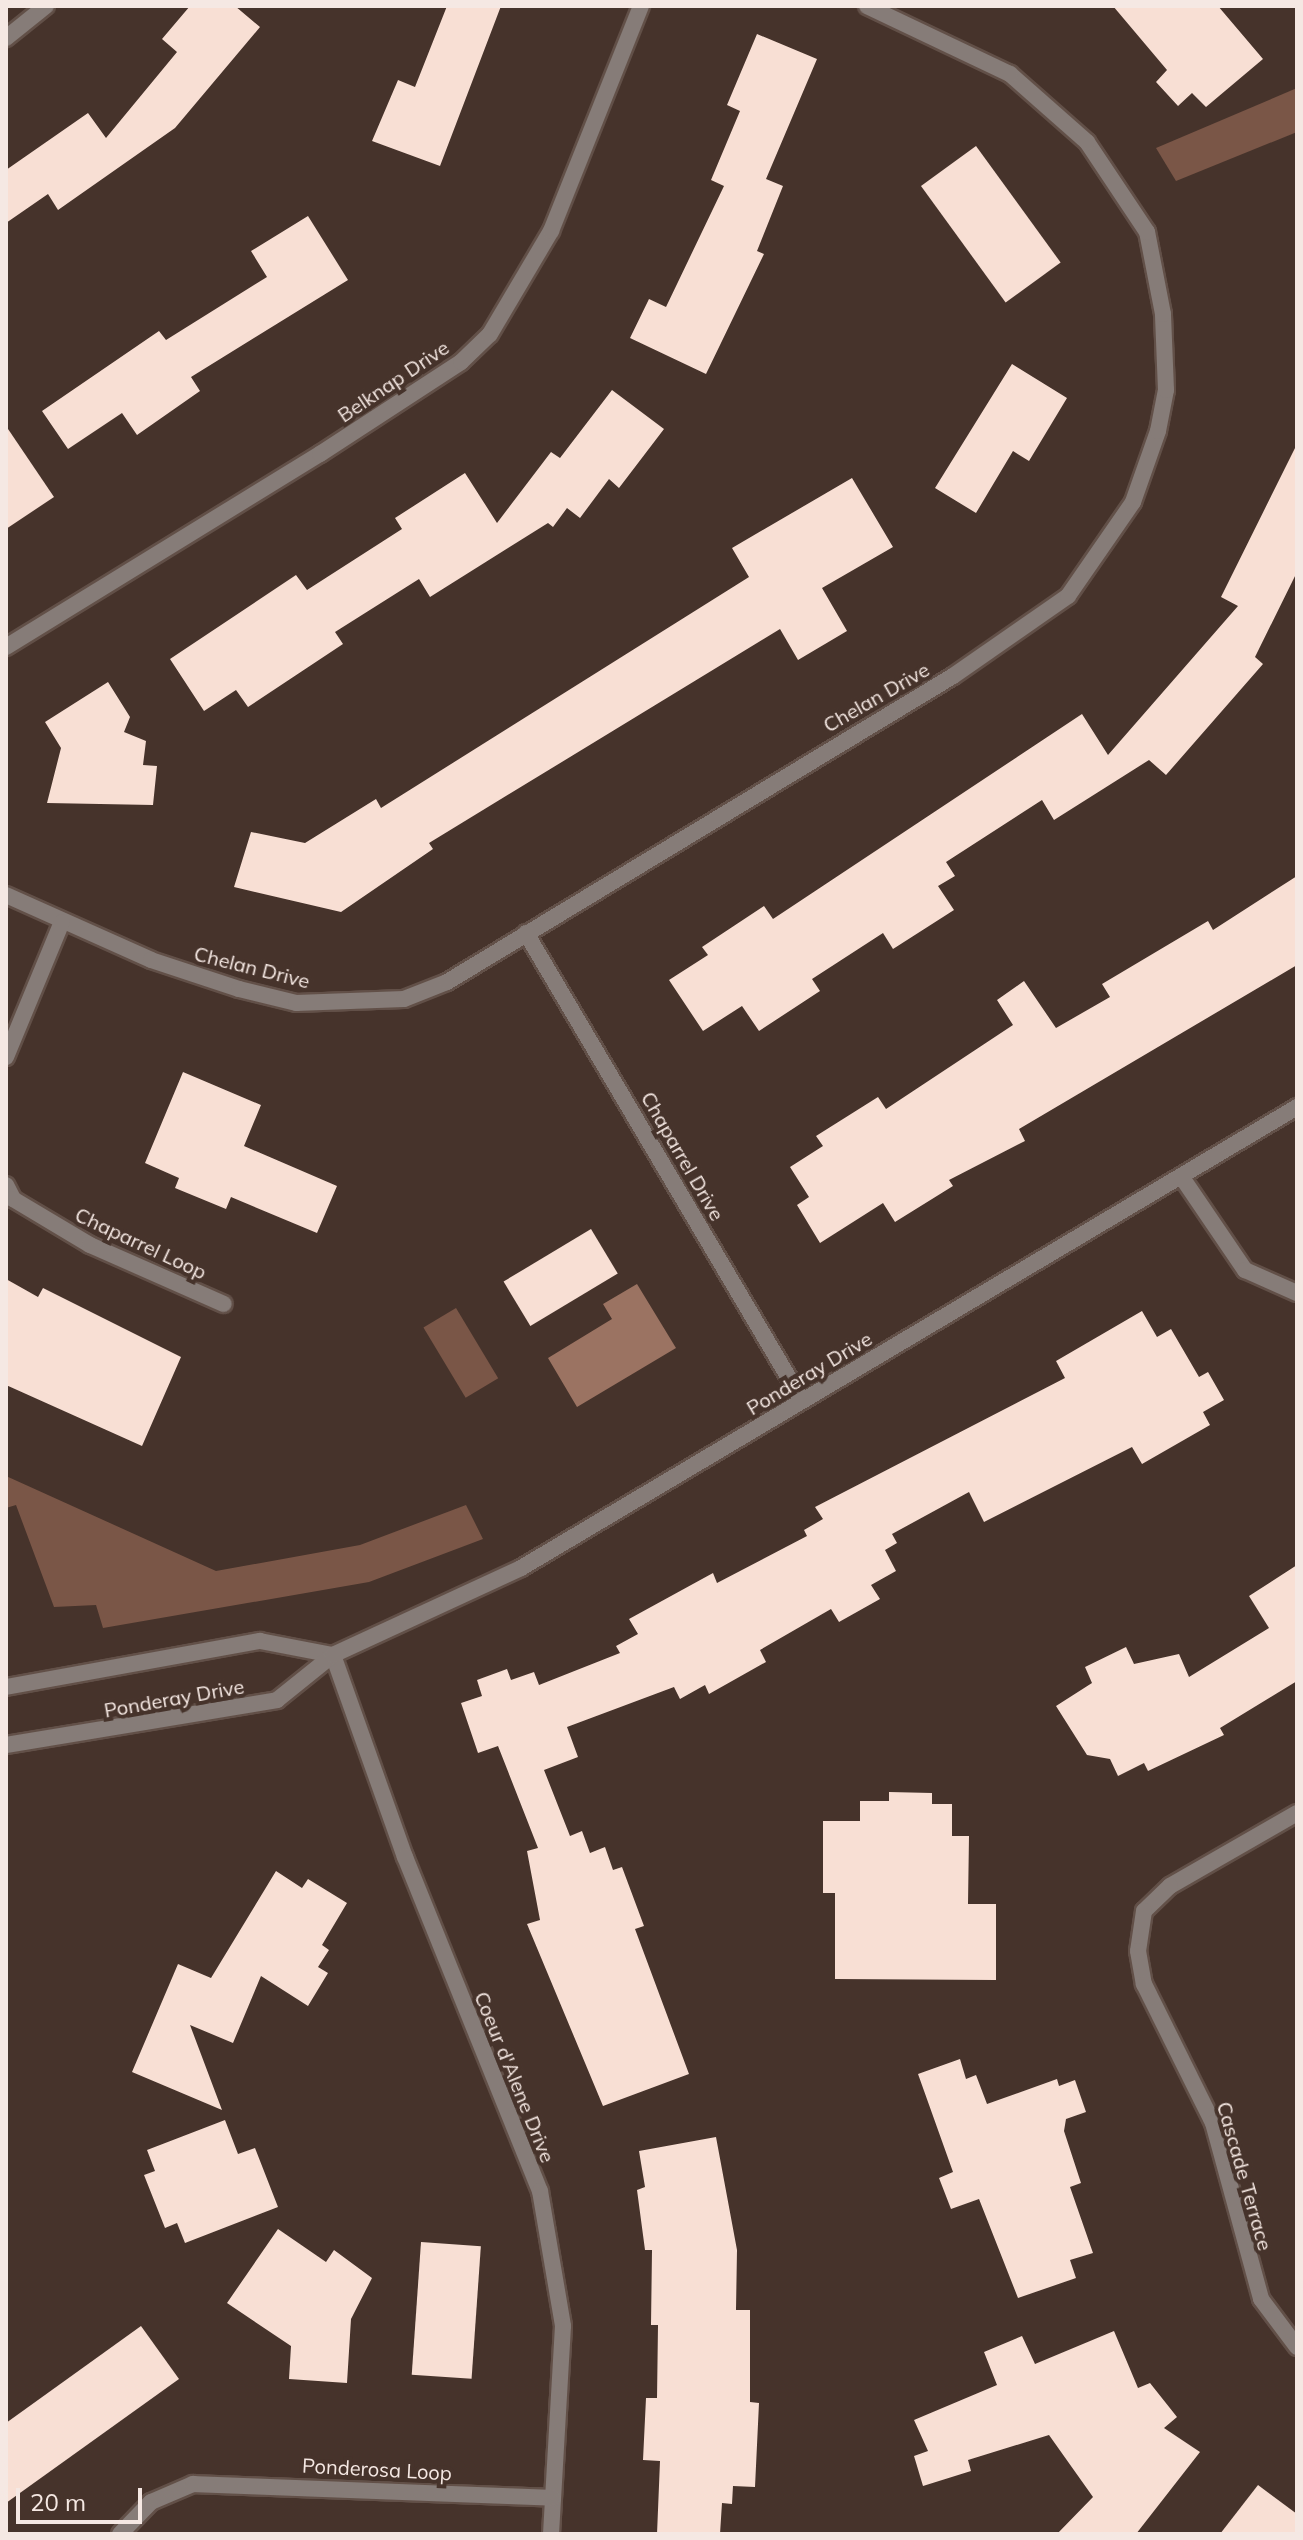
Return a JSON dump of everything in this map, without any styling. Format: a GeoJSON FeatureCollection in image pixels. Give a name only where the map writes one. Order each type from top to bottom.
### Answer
{"type":"FeatureCollection","features":[{"type":"Feature","properties":{"kind":"street"},"geometry":{"type":"LineString","coordinates":[[6,38],[46,6]]}},
{"type":"Feature","properties":{"kind":"street","name":"Belknap Drive"},"geometry":{"type":"LineString","coordinates":[[6,647],[320,454],[461,362],[490,334],[551,231],[641,6]]}},
{"type":"Feature","properties":{"kind":"street","name":"Chelan Drive"},"geometry":{"type":"LineString","coordinates":[[6,895],[62,922],[229,986],[328,1004],[404,999],[447,982],[1037,621],[1095,563],[1133,502],[1166,390],[1163,314],[1147,232],[1087,142],[1010,74],[867,6]]}},
{"type":"Feature","properties":{"kind":"street"},"geometry":{"type":"LineString","coordinates":[[6,1057],[62,922]]}},
{"type":"Feature","properties":{"kind":"street","name":"Chaparrel Drive"},"geometry":{"type":"LineString","coordinates":[[526,933],[802,1400]]}},
{"type":"Feature","properties":{"kind":"street","name":"Ponderay Drive"},"geometry":{"type":"LineString","coordinates":[[6,1745],[277,1700],[333,1655],[521,1568],[1297,1107]]}},
{"type":"Feature","properties":{"kind":"street"},"geometry":{"type":"LineString","coordinates":[[1181,1176],[1245,1270],[1297,1293]]}},
{"type":"Feature","properties":{"kind":"street","name":"Chaparrel Loop"},"geometry":{"type":"LineString","coordinates":[[6,1185],[13,1199],[90,1245],[224,1304]]}},
{"type":"Feature","properties":{"kind":"street","name":"Ponderay Drive"},"geometry":{"type":"LineString","coordinates":[[6,1687],[260,1641],[333,1655]]}},
{"type":"Feature","properties":{"kind":"street","name":"Coeur d'Alene Drive"},"geometry":{"type":"LineString","coordinates":[[333,1655],[405,1857],[540,2191],[563,2326],[551,2534]]}},
{"type":"Feature","properties":{"kind":"street","name":"Cascade Terrace"},"geometry":{"type":"LineString","coordinates":[[1297,1813],[1170,1886],[1144,1911],[1138,1951],[1144,1984],[1213,2123],[1261,2299],[1297,2347]]}},
{"type":"Feature","properties":{"kind":"street","name":"Ponderosa Loop"},"geometry":{"type":"LineString","coordinates":[[120,2534],[151,2502],[193,2484],[553,2498]]}},
{"type":"Feature","properties":{"kind":"shaded area"},"geometry":{"type":"Polygon","coordinates":[[[1297,88],[1297,132],[1176,181],[1156,148],[1297,88]]]}},
{"type":"Feature","properties":{"kind":"shaded area"},"geometry":{"type":"Polygon","coordinates":[[[637,1284],[676,1348],[577,1407],[548,1358],[612,1319],[603,1304],[637,1284]]]}},
{"type":"Feature","properties":{"kind":"shaded area"},"geometry":{"type":"Polygon","coordinates":[[[456,1308],[498,1378],[466,1398],[423,1328],[456,1308]]]}},
{"type":"Feature","properties":{"kind":"shaded area"},"geometry":{"type":"Polygon","coordinates":[[[6,1476],[216,1571],[360,1545],[466,1505],[483,1539],[369,1582],[103,1628],[96,1605],[54,1607],[16,1505],[6,1508],[6,1476]]]}},
{"type":"Feature","properties":{"kind":"building"},"geometry":{"type":"Polygon","coordinates":[[[190,6],[235,6],[260,27],[175,128],[58,210],[48,194],[6,223],[6,170],[88,113],[106,138],[177,52],[162,39],[190,6]]]}},
{"type":"Feature","properties":{"kind":"building"},"geometry":{"type":"Polygon","coordinates":[[[447,6],[501,6],[440,166],[372,141],[398,80],[415,87],[447,6]]]}},
{"type":"Feature","properties":{"kind":"building"},"geometry":{"type":"Polygon","coordinates":[[[1113,6],[1218,6],[1263,59],[1206,107],[1192,93],[1178,106],[1156,82],[1167,70],[1113,6]]]}},
{"type":"Feature","properties":{"kind":"building"},"geometry":{"type":"Polygon","coordinates":[[[757,34],[817,59],[766,179],[783,186],[757,251],[764,254],[706,374],[630,338],[649,299],[666,307],[724,186],[711,180],[740,111],[727,105],[757,34]]]}},
{"type":"Feature","properties":{"kind":"building"},"geometry":{"type":"Polygon","coordinates":[[[976,146],[1061,262],[1006,302],[921,186],[976,146]]]}},
{"type":"Feature","properties":{"kind":"building"},"geometry":{"type":"Polygon","coordinates":[[[308,216],[348,280],[191,377],[200,391],[137,435],[122,413],[68,449],[42,411],[159,331],[166,340],[267,277],[251,251],[308,216]]]}},
{"type":"Feature","properties":{"kind":"building"},"geometry":{"type":"Polygon","coordinates":[[[1012,364],[1067,398],[1029,461],[1013,451],[976,513],[935,488],[1012,364]]]}},
{"type":"Feature","properties":{"kind":"building"},"geometry":{"type":"Polygon","coordinates":[[[612,390],[664,429],[619,488],[609,479],[580,518],[567,508],[553,527],[548,523],[430,597],[419,579],[335,632],[343,644],[248,707],[236,690],[204,711],[170,659],[296,575],[307,590],[402,529],[395,518],[465,473],[497,523],[551,452],[560,458],[612,390]]]}},
{"type":"Feature","properties":{"kind":"building"},"geometry":{"type":"Polygon","coordinates":[[[6,426],[54,497],[6,529],[6,426]]]}},
{"type":"Feature","properties":{"kind":"building"},"geometry":{"type":"Polygon","coordinates":[[[1297,444],[1297,572],[1255,657],[1263,664],[1166,775],[1149,760],[1054,820],[1042,800],[946,862],[955,876],[938,886],[954,910],[893,949],[883,933],[812,979],[820,991],[759,1031],[742,1006],[703,1031],[669,980],[708,955],[702,947],[764,906],[773,919],[1082,714],[1108,755],[1238,606],[1221,597],[1297,444]]]}},
{"type":"Feature","properties":{"kind":"building"},"geometry":{"type":"Polygon","coordinates":[[[852,478],[893,547],[822,588],[847,631],[798,660],[780,629],[429,843],[433,849],[341,912],[234,887],[251,832],[305,843],[376,799],[381,808],[749,577],[732,548],[852,478]]]}},
{"type":"Feature","properties":{"kind":"building"},"geometry":{"type":"Polygon","coordinates":[[[108,682],[130,717],[124,732],[146,741],[143,765],[157,766],[153,805],[47,803],[61,748],[45,722],[108,682]]]}},
{"type":"Feature","properties":{"kind":"building"},"geometry":{"type":"Polygon","coordinates":[[[1297,876],[1297,965],[1019,1129],[1025,1141],[949,1180],[953,1186],[895,1222],[883,1203],[820,1243],[797,1205],[809,1197],[790,1167],[823,1146],[816,1136],[878,1097],[886,1109],[1013,1025],[997,1000],[1024,981],[1056,1028],[1110,997],[1102,984],[1208,921],[1213,930],[1297,876]]]}},
{"type":"Feature","properties":{"kind":"building"},"geometry":{"type":"Polygon","coordinates":[[[183,1072],[261,1105],[244,1146],[337,1186],[317,1233],[231,1197],[226,1209],[175,1188],[179,1178],[145,1163],[183,1072]]]}},
{"type":"Feature","properties":{"kind":"building"},"geometry":{"type":"Polygon","coordinates":[[[591,1229],[618,1274],[530,1326],[504,1282],[591,1229]]]}},
{"type":"Feature","properties":{"kind":"building"},"geometry":{"type":"Polygon","coordinates":[[[6,1279],[38,1297],[43,1288],[181,1357],[142,1446],[6,1385],[6,1279]]]}},
{"type":"Feature","properties":{"kind":"building"},"geometry":{"type":"Polygon","coordinates":[[[1142,1311],[1157,1337],[1171,1329],[1199,1377],[1208,1372],[1224,1400],[1203,1412],[1210,1425],[1142,1464],[1132,1447],[984,1522],[969,1492],[892,1534],[897,1543],[885,1550],[896,1571],[871,1585],[880,1599],[839,1622],[831,1609],[760,1650],[766,1662],[709,1694],[705,1685],[680,1699],[674,1687],[567,1727],[578,1757],[544,1770],[570,1836],[582,1831],[590,1853],[605,1847],[613,1870],[622,1867],[644,1926],[635,1929],[689,2074],[603,2106],[527,1924],[540,1920],[527,1851],[538,1848],[498,1746],[478,1753],[461,1703],[482,1696],[477,1680],[507,1669],[511,1680],[534,1672],[539,1685],[620,1653],[616,1646],[638,1634],[629,1619],[713,1573],[717,1583],[807,1536],[804,1530],[823,1519],[815,1507],[1065,1378],[1056,1361],[1142,1311]]]}},
{"type":"Feature","properties":{"kind":"building"},"geometry":{"type":"Polygon","coordinates":[[[1297,1565],[1297,1681],[1220,1728],[1224,1735],[1148,1771],[1144,1763],[1118,1776],[1110,1759],[1087,1755],[1056,1706],[1092,1683],[1085,1667],[1126,1647],[1134,1664],[1179,1654],[1189,1677],[1269,1628],[1249,1596],[1297,1565]]]}},
{"type":"Feature","properties":{"kind":"building"},"geometry":{"type":"Polygon","coordinates":[[[889,1792],[932,1793],[932,1804],[952,1804],[952,1836],[969,1836],[968,1904],[996,1904],[996,1980],[835,1979],[835,1893],[823,1893],[823,1821],[860,1821],[860,1801],[889,1801],[889,1792]]]}},
{"type":"Feature","properties":{"kind":"building"},"geometry":{"type":"Polygon","coordinates":[[[276,1871],[302,1888],[308,1879],[347,1903],[322,1945],[329,1950],[318,1967],[328,1973],[308,2006],[261,1976],[233,2043],[190,2025],[222,2110],[132,2072],[178,1964],[211,1978],[276,1871]]]}},
{"type":"Feature","properties":{"kind":"building"},"geometry":{"type":"Polygon","coordinates":[[[960,2059],[966,2079],[976,2075],[987,2104],[1057,2079],[1059,2086],[1075,2080],[1086,2112],[1066,2119],[1064,2131],[1081,2183],[1070,2187],[1093,2253],[1070,2260],[1076,2278],[1018,2298],[979,2199],[951,2209],[939,2178],[953,2172],[918,2074],[960,2059]]]}},
{"type":"Feature","properties":{"kind":"building"},"geometry":{"type":"Polygon","coordinates":[[[225,2120],[238,2154],[255,2148],[278,2207],[185,2243],[177,2223],[165,2228],[144,2175],[155,2171],[147,2150],[225,2120]]]}},
{"type":"Feature","properties":{"kind":"building"},"geometry":{"type":"Polygon","coordinates":[[[716,2137],[737,2250],[736,2310],[750,2310],[750,2402],[759,2403],[755,2487],[733,2486],[732,2504],[722,2503],[720,2534],[657,2534],[660,2461],[643,2460],[646,2398],[657,2398],[658,2325],[651,2325],[652,2250],[645,2250],[637,2190],[645,2187],[639,2151],[716,2137]]]}},
{"type":"Feature","properties":{"kind":"building"},"geometry":{"type":"Polygon","coordinates":[[[278,2229],[326,2262],[334,2250],[372,2278],[351,2319],[347,2383],[289,2379],[291,2346],[227,2303],[278,2229]]]}},
{"type":"Feature","properties":{"kind":"building"},"geometry":{"type":"Polygon","coordinates":[[[421,2242],[481,2246],[472,2379],[412,2375],[421,2242]]]}},
{"type":"Feature","properties":{"kind":"building"},"geometry":{"type":"Polygon","coordinates":[[[141,2326],[179,2379],[6,2503],[6,2423],[141,2326]]]}},
{"type":"Feature","properties":{"kind":"building"},"geometry":{"type":"Polygon","coordinates":[[[1114,2331],[1138,2388],[1150,2383],[1177,2417],[1164,2428],[1200,2452],[1136,2534],[1057,2534],[1093,2497],[1049,2435],[968,2460],[971,2471],[923,2486],[914,2456],[928,2451],[914,2420],[997,2385],[984,2352],[1022,2336],[1035,2364],[1114,2331]]]}},
{"type":"Feature","properties":{"kind":"building"},"geometry":{"type":"Polygon","coordinates":[[[1258,2485],[1297,2514],[1297,2534],[1220,2534],[1258,2485]]]}}]}
